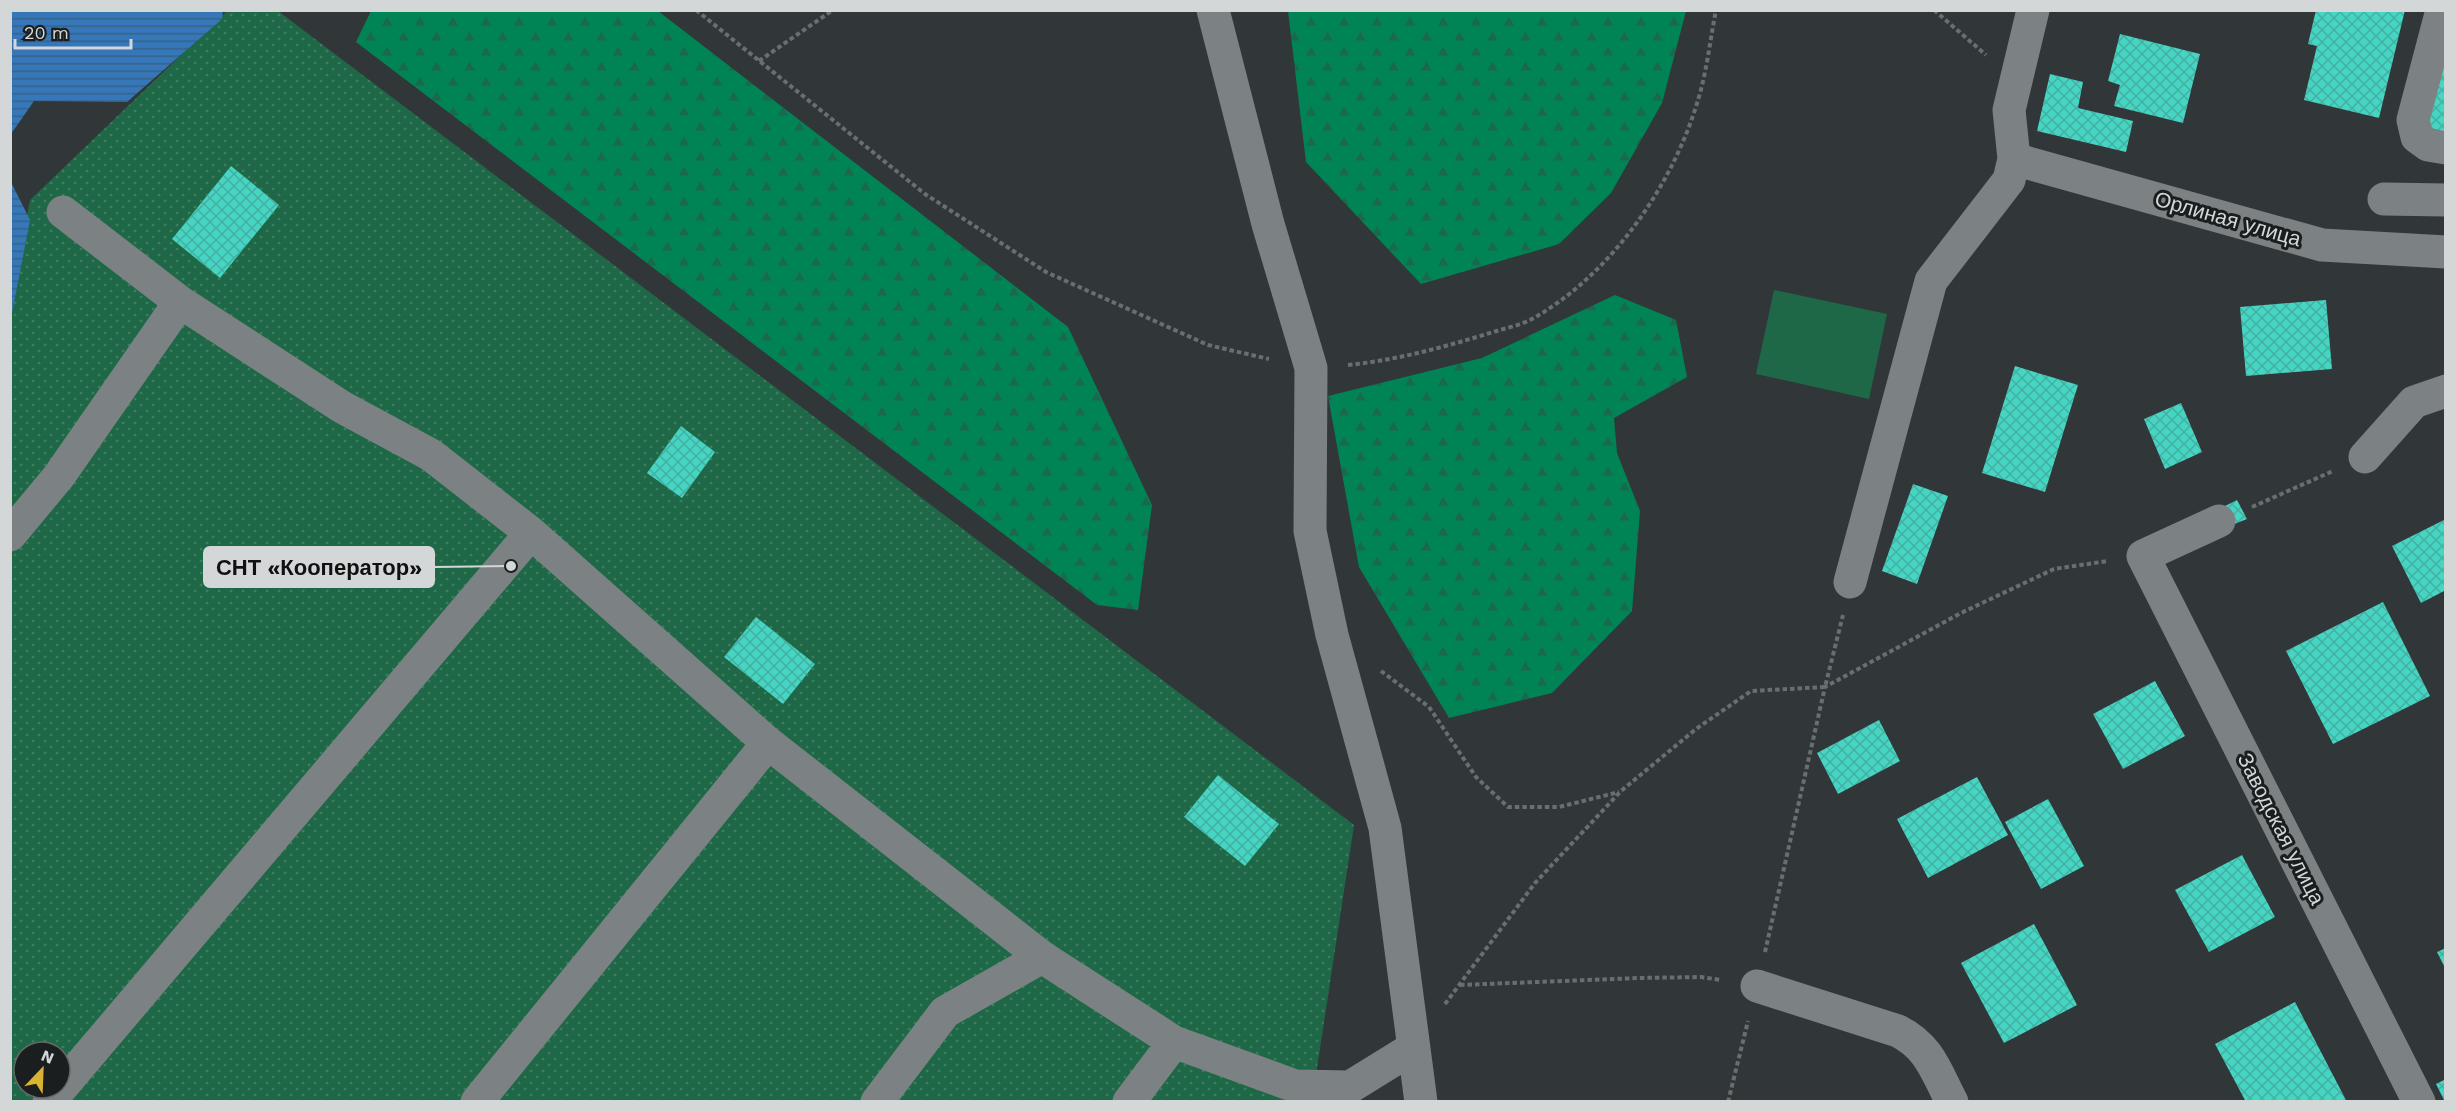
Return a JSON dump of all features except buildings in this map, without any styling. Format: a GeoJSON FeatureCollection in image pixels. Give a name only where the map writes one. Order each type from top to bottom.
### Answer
{"type":"FeatureCollection","features":[{"type":"Feature","properties":{"kind":"street"},"geometry":{"type":"LineString","coordinates":[[1213,10],[1271,235],[1311,368],[1310,531],[1332,635],[1384,828],[1421,1101]]}},
{"type":"Feature","properties":{"kind":"street"},"geometry":{"type":"LineString","coordinates":[[1851,582],[1932,281],[2009,180],[2014,159],[2009,110],[2033,10]]}},
{"type":"Feature","properties":{"kind":"street"},"geometry":{"type":"LineString","coordinates":[[2442,10],[2413,120],[2417,137],[2428,145],[2445,148]]}},
{"type":"Feature","properties":{"kind":"street","name":"Орлиная улица"},"geometry":{"type":"LineString","coordinates":[[2014,159],[2322,245],[2443,251]]}},
{"type":"Feature","properties":{"kind":"street"},"geometry":{"type":"LineString","coordinates":[[2384,199],[2444,200],[2443,251]]}},
{"type":"Feature","properties":{"kind":"street"},"geometry":{"type":"LineString","coordinates":[[63,212],[180,302],[342,407],[431,455],[531,534],[768,743],[1042,957],[1174,1042],[1295,1086],[1350,1087],[1413,1048]]}},
{"type":"Feature","properties":{"kind":"street"},"geometry":{"type":"LineString","coordinates":[[10,535],[59,476],[180,302]]}},
{"type":"Feature","properties":{"kind":"street"},"geometry":{"type":"LineString","coordinates":[[2365,457],[2414,402],[2445,391]]}},
{"type":"Feature","properties":{"kind":"street"},"geometry":{"type":"LineString","coordinates":[[2143,556],[2219,521]]}},
{"type":"Feature","properties":{"kind":"street"},"geometry":{"type":"LineString","coordinates":[[49,1101],[531,534]]}},
{"type":"Feature","properties":{"kind":"street","name":"Заводская улица"},"geometry":{"type":"LineString","coordinates":[[2143,556],[2419,1101]]}},
{"type":"Feature","properties":{"kind":"street"},"geometry":{"type":"LineString","coordinates":[[477,1101],[768,743]]}},
{"type":"Feature","properties":{"kind":"street"},"geometry":{"type":"LineString","coordinates":[[877,1101],[945,1012],[1042,957]]}},
{"type":"Feature","properties":{"kind":"street"},"geometry":{"type":"LineString","coordinates":[[1757,986],[1899,1031],[1915,1040],[1926,1052],[1952,1101]]}},
{"type":"Feature","properties":{"kind":"street"},"geometry":{"type":"LineString","coordinates":[[1129,1101],[1174,1042]]}},
{"type":"Feature","properties":{"kind":"path"},"geometry":{"type":"LineString","coordinates":[[696,10],[925,194],[1046,272],[1208,345],[1311,368],[1385,362],[1463,342],[1530,320],[1578,288],[1631,232],[1671,166],[1698,100],[1716,10]]}},
{"type":"Feature","properties":{"kind":"path"},"geometry":{"type":"LineString","coordinates":[[759,61],[833,10]]}},
{"type":"Feature","properties":{"kind":"path"},"geometry":{"type":"LineString","coordinates":[[1934,10],[2016,82]]}},
{"type":"Feature","properties":{"kind":"path"},"geometry":{"type":"LineString","coordinates":[[2219,521],[2233,532],[2252,521],[2252,507],[2365,457]]}},
{"type":"Feature","properties":{"kind":"path"},"geometry":{"type":"LineString","coordinates":[[1413,1048],[1535,883],[1621,791],[1696,729],[1751,691],[1825,687],[1960,613],[2054,570],[2143,556]]}},
{"type":"Feature","properties":{"kind":"path"},"geometry":{"type":"LineString","coordinates":[[1728,1101],[1851,582]]}},
{"type":"Feature","properties":{"kind":"path"},"geometry":{"type":"LineString","coordinates":[[1376,668],[1429,708],[1476,777],[1508,807],[1559,807],[1621,791]]}},
{"type":"Feature","properties":{"kind":"path"},"geometry":{"type":"LineString","coordinates":[[1460,985],[1701,977],[1757,986]]}},
{"type":"Feature","properties":{"kind":"green space"},"geometry":{"type":"Polygon","coordinates":[[[1288,10],[1686,11],[1662,103],[1611,193],[1559,244],[1421,284],[1306,162],[1288,10]]]}},
{"type":"Feature","properties":{"kind":"green space"},"geometry":{"type":"Polygon","coordinates":[[[227,11],[278,11],[1354,825],[1312,1101],[11,1102],[10,306],[30,200],[227,11]]]}},
{"type":"Feature","properties":{"kind":"green space"},"geometry":{"type":"Polygon","coordinates":[[[371,11],[658,11],[1068,327],[1152,505],[1138,610],[1097,605],[356,42],[371,11]]]}},
{"type":"Feature","properties":{"kind":"green space"},"geometry":{"type":"Polygon","coordinates":[[[1774,290],[1887,314],[1869,399],[1756,374],[1774,290]]]}},
{"type":"Feature","properties":{"kind":"green space"},"geometry":{"type":"Polygon","coordinates":[[[1615,295],[1676,320],[1687,377],[1614,418],[1617,453],[1640,511],[1632,611],[1552,693],[1449,718],[1359,567],[1328,396],[1482,358],[1615,295]]]}},
{"type":"Feature","properties":{"kind":"water"},"geometry":{"type":"Polygon","coordinates":[[[11,10],[223,11],[222,19],[127,102],[34,101],[11,134],[11,10]]]}},
{"type":"Feature","properties":{"kind":"water"},"geometry":{"type":"Polygon","coordinates":[[[11,182],[30,220],[11,318],[11,182]]]}},
{"type":"Feature","properties":{"kind":"place","name":"СНТ «Кооператор»"},"geometry":{"type":"Point","coordinates":[511,566]}}]}
